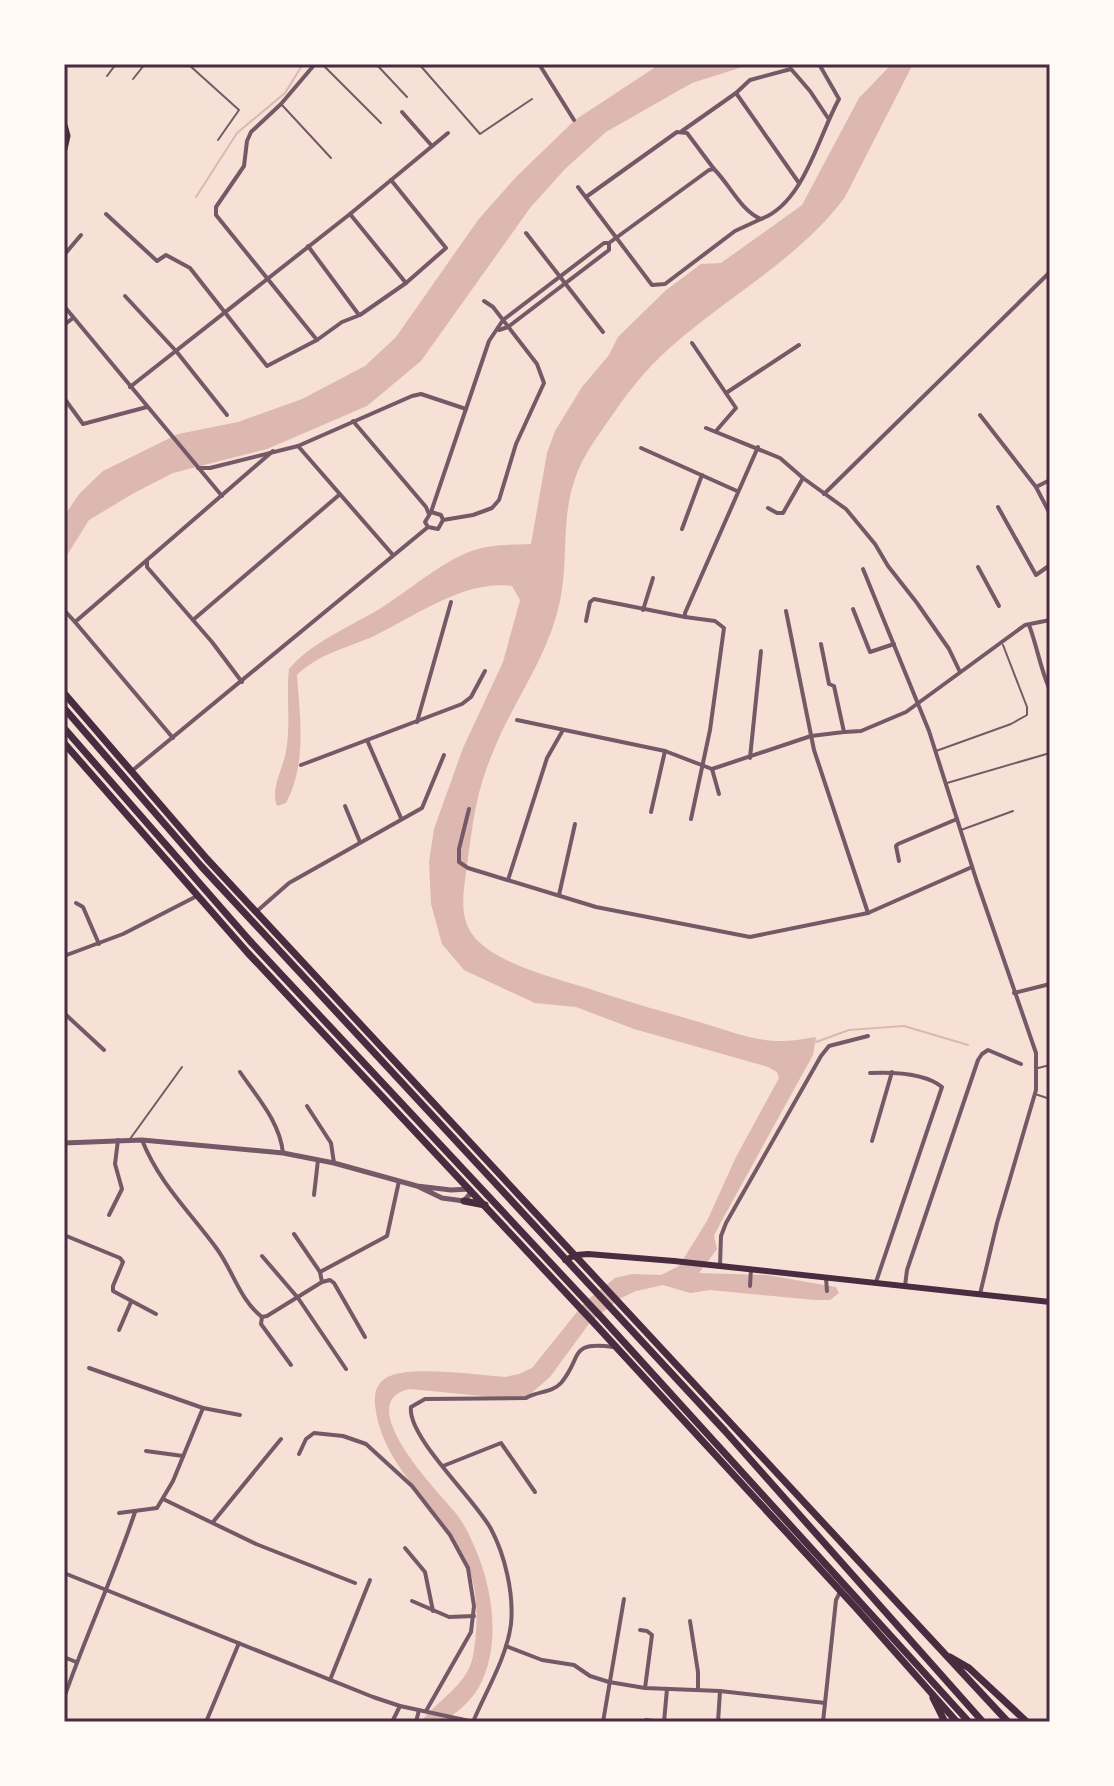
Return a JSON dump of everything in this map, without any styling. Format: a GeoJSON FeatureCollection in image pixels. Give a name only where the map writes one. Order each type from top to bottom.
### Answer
{"type":"FeatureCollection","features":[{"type":"Feature","properties":{"kind":"main road"},"geometry":{"type":"LineString","coordinates":[[64,125],[67,136],[64,149]]}},
{"type":"Feature","properties":{"kind":"main road"},"geometry":{"type":"LineString","coordinates":[[64,693],[256,912],[1008,1722]]}},
{"type":"Feature","properties":{"kind":"main road"},"geometry":{"type":"LineString","coordinates":[[64,708],[262,933],[760,1470],[983,1722]]}},
{"type":"Feature","properties":{"kind":"main road"},"geometry":{"type":"LineString","coordinates":[[64,728],[250,941],[602,1318],[843,1588],[957,1722]]}},
{"type":"Feature","properties":{"kind":"main road"},"geometry":{"type":"LineString","coordinates":[[64,743],[197,896],[615,1347],[969,1722]]}},
{"type":"Feature","properties":{"kind":"main road"},"geometry":{"type":"LineString","coordinates":[[124,778],[131,772]]}},
{"type":"Feature","properties":{"kind":"main road"},"geometry":{"type":"LineString","coordinates":[[470,1189],[493,1167]]}},
{"type":"Feature","properties":{"kind":"main road"},"geometry":{"type":"LineString","coordinates":[[464,1201],[499,1207]]}},
{"type":"Feature","properties":{"kind":"main road"},"geometry":{"type":"LineString","coordinates":[[565,1260],[576,1255],[710,1264],[826,1281],[1050,1302]]}},
{"type":"Feature","properties":{"kind":"main road"},"geometry":{"type":"LineString","coordinates":[[760,1470],[768,1464]]}},
{"type":"Feature","properties":{"kind":"main road"},"geometry":{"type":"LineString","coordinates":[[803,1518],[811,1511]]}},
{"type":"Feature","properties":{"kind":"main road"},"geometry":{"type":"LineString","coordinates":[[946,1656],[969,1668],[1027,1722]]}},
{"type":"Feature","properties":{"kind":"main road"},"geometry":{"type":"LineString","coordinates":[[931,1692],[945,1722]]}},
{"type":"Feature","properties":{"kind":"street"},"geometry":{"type":"LineString","coordinates":[[315,64],[281,104],[251,132],[244,166],[216,207],[216,215],[317,340]]}},
{"type":"Feature","properties":{"kind":"street"},"geometry":{"type":"LineString","coordinates":[[539,64],[574,120]]}},
{"type":"Feature","properties":{"kind":"street"},"geometry":{"type":"LineString","coordinates":[[578,187],[644,278],[652,285],[665,284],[735,231],[771,216],[787,203],[839,99],[819,64]]}},
{"type":"Feature","properties":{"kind":"street"},"geometry":{"type":"LineString","coordinates":[[586,197],[736,93],[750,80],[791,69],[828,119]]}},
{"type":"Feature","properties":{"kind":"street"},"geometry":{"type":"LineString","coordinates":[[736,93],[799,183]]}},
{"type":"Feature","properties":{"kind":"street"},"geometry":{"type":"LineString","coordinates":[[402,112],[432,146]]}},
{"type":"Feature","properties":{"kind":"street"},"geometry":{"type":"LineString","coordinates":[[682,131],[687,133],[751,215],[761,219]]}},
{"type":"Feature","properties":{"kind":"street"},"geometry":{"type":"LineString","coordinates":[[130,387],[448,133]]}},
{"type":"Feature","properties":{"kind":"street"},"geometry":{"type":"LineString","coordinates":[[443,520],[438,529],[428,527],[425,522],[483,353],[503,320],[604,243],[617,238],[714,169]]}},
{"type":"Feature","properties":{"kind":"street"},"geometry":{"type":"LineString","coordinates":[[106,214],[157,261],[166,255],[190,268],[267,366],[317,340],[342,322],[360,315],[406,283],[446,248],[391,180]]}},
{"type":"Feature","properties":{"kind":"street"},"geometry":{"type":"LineString","coordinates":[[350,214],[406,283]]}},
{"type":"Feature","properties":{"kind":"street"},"geometry":{"type":"LineString","coordinates":[[526,233],[603,332]]}},
{"type":"Feature","properties":{"kind":"street"},"geometry":{"type":"LineString","coordinates":[[64,255],[81,235]]}},
{"type":"Feature","properties":{"kind":"street"},"geometry":{"type":"LineString","coordinates":[[497,331],[508,327],[609,250],[609,243]]}},
{"type":"Feature","properties":{"kind":"street"},"geometry":{"type":"LineString","coordinates":[[308,246],[360,315]]}},
{"type":"Feature","properties":{"kind":"street"},"geometry":{"type":"LineString","coordinates":[[824,494],[1050,272]]}},
{"type":"Feature","properties":{"kind":"street"},"geometry":{"type":"LineString","coordinates":[[125,296],[176,351],[227,415]]}},
{"type":"Feature","properties":{"kind":"street"},"geometry":{"type":"LineString","coordinates":[[443,520],[473,515],[492,508],[499,500],[516,444],[544,383],[537,364],[493,307],[484,301]]}},
{"type":"Feature","properties":{"kind":"street"},"geometry":{"type":"LineString","coordinates":[[64,306],[222,496]]}},
{"type":"Feature","properties":{"kind":"street"},"geometry":{"type":"LineString","coordinates":[[64,325],[73,318]]}},
{"type":"Feature","properties":{"kind":"street"},"geometry":{"type":"LineString","coordinates":[[692,343],[736,408],[716,431]]}},
{"type":"Feature","properties":{"kind":"street"},"geometry":{"type":"LineString","coordinates":[[726,393],[799,345]]}},
{"type":"Feature","properties":{"kind":"street"},"geometry":{"type":"LineString","coordinates":[[198,468],[210,468],[298,446],[421,394],[466,409]]}},
{"type":"Feature","properties":{"kind":"street"},"geometry":{"type":"LineString","coordinates":[[64,398],[83,424],[148,407]]}},
{"type":"Feature","properties":{"kind":"street"},"geometry":{"type":"LineString","coordinates":[[980,415],[1036,487],[1050,514]]}},
{"type":"Feature","properties":{"kind":"street"},"geometry":{"type":"LineString","coordinates":[[353,421],[430,513]]}},
{"type":"Feature","properties":{"kind":"street"},"geometry":{"type":"LineString","coordinates":[[706,428],[780,458],[846,509],[875,544],[949,649],[960,672]]}},
{"type":"Feature","properties":{"kind":"street"},"geometry":{"type":"LineString","coordinates":[[298,446],[393,555]]}},
{"type":"Feature","properties":{"kind":"street"},"geometry":{"type":"LineString","coordinates":[[685,617],[758,447]]}},
{"type":"Feature","properties":{"kind":"street"},"geometry":{"type":"LineString","coordinates":[[641,448],[737,491]]}},
{"type":"Feature","properties":{"kind":"street"},"geometry":{"type":"LineString","coordinates":[[75,622],[273,451]]}},
{"type":"Feature","properties":{"kind":"street"},"geometry":{"type":"LineString","coordinates":[[682,529],[702,475]]}},
{"type":"Feature","properties":{"kind":"street"},"geometry":{"type":"LineString","coordinates":[[768,508],[783,513],[803,478]]}},
{"type":"Feature","properties":{"kind":"street"},"geometry":{"type":"LineString","coordinates":[[1036,487],[1050,480]]}},
{"type":"Feature","properties":{"kind":"street"},"geometry":{"type":"LineString","coordinates":[[193,620],[339,495]]}},
{"type":"Feature","properties":{"kind":"street"},"geometry":{"type":"LineString","coordinates":[[998,507],[1036,575],[1050,565]]}},
{"type":"Feature","properties":{"kind":"street"},"geometry":{"type":"LineString","coordinates":[[430,513],[436,512],[443,520]]}},
{"type":"Feature","properties":{"kind":"street"},"geometry":{"type":"LineString","coordinates":[[131,772],[428,527]]}},
{"type":"Feature","properties":{"kind":"street"},"geometry":{"type":"LineString","coordinates":[[147,560],[147,567],[242,682]]}},
{"type":"Feature","properties":{"kind":"street"},"geometry":{"type":"LineString","coordinates":[[978,567],[999,606]]}},
{"type":"Feature","properties":{"kind":"street"},"geometry":{"type":"LineString","coordinates":[[863,569],[918,702],[1036,1053],[1034,1094],[979,1296]]}},
{"type":"Feature","properties":{"kind":"street"},"geometry":{"type":"LineString","coordinates":[[643,610],[653,578]]}},
{"type":"Feature","properties":{"kind":"street"},"geometry":{"type":"LineString","coordinates":[[586,621],[591,600],[715,621],[724,628],[704,765],[691,819]]}},
{"type":"Feature","properties":{"kind":"street"},"geometry":{"type":"LineString","coordinates":[[417,722],[451,602]]}},
{"type":"Feature","properties":{"kind":"street"},"geometry":{"type":"LineString","coordinates":[[853,609],[870,652],[894,644]]}},
{"type":"Feature","properties":{"kind":"street"},"geometry":{"type":"LineString","coordinates":[[64,610],[173,738]]}},
{"type":"Feature","properties":{"kind":"street"},"geometry":{"type":"LineString","coordinates":[[786,611],[811,736],[868,913]]}},
{"type":"Feature","properties":{"kind":"street"},"geometry":{"type":"LineString","coordinates":[[517,720],[665,751],[712,769],[811,736],[861,731],[906,712],[1002,641],[1029,625],[1050,620]]}},
{"type":"Feature","properties":{"kind":"street"},"geometry":{"type":"LineString","coordinates":[[1029,625],[1036,644],[1038,663],[1049,688]]}},
{"type":"Feature","properties":{"kind":"street"},"geometry":{"type":"LineString","coordinates":[[821,644],[829,684],[836,691],[844,732]]}},
{"type":"Feature","properties":{"kind":"street"},"geometry":{"type":"LineString","coordinates":[[750,758],[761,651]]}},
{"type":"Feature","properties":{"kind":"street"},"geometry":{"type":"LineString","coordinates":[[301,765],[462,704],[471,697],[485,671]]}},
{"type":"Feature","properties":{"kind":"street"},"geometry":{"type":"LineString","coordinates":[[508,880],[547,758],[563,730]]}},
{"type":"Feature","properties":{"kind":"street"},"geometry":{"type":"LineString","coordinates":[[367,740],[401,819]]}},
{"type":"Feature","properties":{"kind":"street"},"geometry":{"type":"LineString","coordinates":[[651,812],[665,751]]}},
{"type":"Feature","properties":{"kind":"street"},"geometry":{"type":"LineString","coordinates":[[256,912],[289,883],[422,808],[444,755]]}},
{"type":"Feature","properties":{"kind":"street"},"geometry":{"type":"LineString","coordinates":[[712,769],[719,794]]}},
{"type":"Feature","properties":{"kind":"street"},"geometry":{"type":"LineString","coordinates":[[345,806],[360,842]]}},
{"type":"Feature","properties":{"kind":"street"},"geometry":{"type":"LineString","coordinates":[[469,809],[459,849],[459,862],[468,868],[596,907],[750,937],[868,913],[972,867]]}},
{"type":"Feature","properties":{"kind":"street"},"geometry":{"type":"LineString","coordinates":[[899,861],[898,844],[957,819]]}},
{"type":"Feature","properties":{"kind":"street"},"geometry":{"type":"LineString","coordinates":[[559,895],[575,824]]}},
{"type":"Feature","properties":{"kind":"street"},"geometry":{"type":"LineString","coordinates":[[64,956],[99,944],[197,896]]}},
{"type":"Feature","properties":{"kind":"street"},"geometry":{"type":"LineString","coordinates":[[76,903],[83,907],[99,944]]}},
{"type":"Feature","properties":{"kind":"street"},"geometry":{"type":"LineString","coordinates":[[1014,993],[1050,984]]}},
{"type":"Feature","properties":{"kind":"street"},"geometry":{"type":"LineString","coordinates":[[64,1013],[104,1050]]}},
{"type":"Feature","properties":{"kind":"street"},"geometry":{"type":"LineString","coordinates":[[720,1266],[721,1236],[726,1223],[821,1056],[829,1046],[868,1036]]}},
{"type":"Feature","properties":{"kind":"street"},"geometry":{"type":"LineString","coordinates":[[905,1288],[907,1270],[978,1060],[988,1050],[1021,1064]]}},
{"type":"Feature","properties":{"kind":"street"},"geometry":{"type":"LineString","coordinates":[[240,1072],[274,1123],[282,1140],[283,1153]]}},
{"type":"Feature","properties":{"kind":"street"},"geometry":{"type":"LineString","coordinates":[[872,1141],[892,1072]]}},
{"type":"Feature","properties":{"kind":"street"},"geometry":{"type":"LineString","coordinates":[[870,1073],[892,1072],[936,1082],[942,1087],[876,1284]]}},
{"type":"Feature","properties":{"kind":"street"},"geometry":{"type":"LineString","coordinates":[[307,1106],[331,1143],[334,1163]]}},
{"type":"Feature","properties":{"kind":"street"},"geometry":{"type":"LineString","coordinates":[[109,1215],[122,1189],[115,1164],[118,1140]]}},
{"type":"Feature","properties":{"kind":"street"},"geometry":{"type":"LineString","coordinates":[[64,1143],[142,1140],[283,1153],[334,1163],[417,1186],[442,1198],[464,1201],[470,1194],[470,1189],[417,1186]]}},
{"type":"Feature","properties":{"kind":"street"},"geometry":{"type":"LineString","coordinates":[[142,1140],[160,1178],[218,1250],[241,1293],[262,1317],[261,1324],[291,1365]]}},
{"type":"Feature","properties":{"kind":"street"},"geometry":{"type":"LineString","coordinates":[[314,1195],[318,1160]]}},
{"type":"Feature","properties":{"kind":"street"},"geometry":{"type":"LineString","coordinates":[[320,1272],[387,1236],[399,1181]]}},
{"type":"Feature","properties":{"kind":"street"},"geometry":{"type":"LineString","coordinates":[[294,1234],[320,1272],[322,1282]]}},
{"type":"Feature","properties":{"kind":"street"},"geometry":{"type":"LineString","coordinates":[[64,1235],[120,1258],[123,1262],[113,1291],[156,1314]]}},
{"type":"Feature","properties":{"kind":"street"},"geometry":{"type":"LineString","coordinates":[[262,1256],[298,1298],[346,1369]]}},
{"type":"Feature","properties":{"kind":"street"},"geometry":{"type":"LineString","coordinates":[[750,1286],[751,1271]]}},
{"type":"Feature","properties":{"kind":"street"},"geometry":{"type":"LineString","coordinates":[[262,1317],[330,1280],[365,1337]]}},
{"type":"Feature","properties":{"kind":"street"},"geometry":{"type":"LineString","coordinates":[[826,1281],[827,1291]]}},
{"type":"Feature","properties":{"kind":"street"},"geometry":{"type":"LineString","coordinates":[[119,1330],[131,1302]]}},
{"type":"Feature","properties":{"kind":"street"},"geometry":{"type":"LineString","coordinates":[[64,1573],[400,1706],[474,1722],[506,1646],[512,1612],[502,1555],[491,1529],[425,1444],[414,1425],[411,1407],[425,1399],[526,1398],[551,1390],[561,1383],[578,1353],[585,1347],[593,1344],[615,1347]]}},
{"type":"Feature","properties":{"kind":"street"},"geometry":{"type":"LineString","coordinates":[[89,1368],[203,1408],[240,1415]]}},
{"type":"Feature","properties":{"kind":"street"},"geometry":{"type":"LineString","coordinates":[[119,1513],[157,1508],[203,1408]]}},
{"type":"Feature","properties":{"kind":"street"},"geometry":{"type":"LineString","coordinates":[[299,1454],[306,1439],[314,1433],[343,1436],[366,1444],[412,1486],[450,1535],[468,1568],[474,1616],[471,1632],[427,1712]]}},
{"type":"Feature","properties":{"kind":"street"},"geometry":{"type":"LineString","coordinates":[[213,1522],[281,1439]]}},
{"type":"Feature","properties":{"kind":"street"},"geometry":{"type":"LineString","coordinates":[[443,1466],[501,1443],[535,1492]]}},
{"type":"Feature","properties":{"kind":"street"},"geometry":{"type":"LineString","coordinates":[[146,1451],[183,1456]]}},
{"type":"Feature","properties":{"kind":"street"},"geometry":{"type":"LineString","coordinates":[[163,1499],[256,1544],[355,1583]]}},
{"type":"Feature","properties":{"kind":"street"},"geometry":{"type":"LineString","coordinates":[[64,1698],[135,1512]]}},
{"type":"Feature","properties":{"kind":"street"},"geometry":{"type":"LineString","coordinates":[[405,1548],[425,1572],[433,1611]]}},
{"type":"Feature","properties":{"kind":"street"},"geometry":{"type":"LineString","coordinates":[[330,1680],[370,1580]]}},
{"type":"Feature","properties":{"kind":"street"},"geometry":{"type":"LineString","coordinates":[[823,1722],[836,1600],[843,1588]]}},
{"type":"Feature","properties":{"kind":"street"},"geometry":{"type":"LineString","coordinates":[[603,1722],[624,1599]]}},
{"type":"Feature","properties":{"kind":"street"},"geometry":{"type":"LineString","coordinates":[[412,1601],[453,1618],[474,1616]]}},
{"type":"Feature","properties":{"kind":"street"},"geometry":{"type":"LineString","coordinates":[[690,1621],[698,1690]]}},
{"type":"Feature","properties":{"kind":"street"},"geometry":{"type":"LineString","coordinates":[[640,1630],[652,1635],[645,1688]]}},
{"type":"Feature","properties":{"kind":"street"},"geometry":{"type":"LineString","coordinates":[[206,1722],[239,1643]]}},
{"type":"Feature","properties":{"kind":"street"},"geometry":{"type":"LineString","coordinates":[[506,1646],[542,1660],[574,1665],[590,1676],[609,1682],[645,1688],[720,1691],[825,1703]]}},
{"type":"Feature","properties":{"kind":"street"},"geometry":{"type":"LineString","coordinates":[[64,1657],[76,1662]]}},
{"type":"Feature","properties":{"kind":"street"},"geometry":{"type":"LineString","coordinates":[[646,1720],[662,1722],[667,1689]]}},
{"type":"Feature","properties":{"kind":"street"},"geometry":{"type":"LineString","coordinates":[[718,1722],[720,1691]]}},
{"type":"Feature","properties":{"kind":"street"},"geometry":{"type":"LineString","coordinates":[[392,1722],[400,1706]]}},
{"type":"Feature","properties":{"kind":"street"},"geometry":{"type":"LineString","coordinates":[[416,1722],[419,1710]]}},
{"type":"Feature","properties":{"kind":"street"},"geometry":{"type":"LineString","coordinates":[[437,1722],[460,1718]]}},
{"type":"Feature","properties":{"kind":"lane"},"geometry":{"type":"LineString","coordinates":[[107,76],[116,64]]}},
{"type":"Feature","properties":{"kind":"lane"},"geometry":{"type":"LineString","coordinates":[[133,79],[145,64]]}},
{"type":"Feature","properties":{"kind":"lane"},"geometry":{"type":"LineString","coordinates":[[188,64],[239,110],[218,140]]}},
{"type":"Feature","properties":{"kind":"lane"},"geometry":{"type":"LineString","coordinates":[[322,64],[381,123]]}},
{"type":"Feature","properties":{"kind":"lane"},"geometry":{"type":"LineString","coordinates":[[376,64],[407,97]]}},
{"type":"Feature","properties":{"kind":"lane"},"geometry":{"type":"LineString","coordinates":[[419,64],[480,134],[532,99]]}},
{"type":"Feature","properties":{"kind":"lane"},"geometry":{"type":"LineString","coordinates":[[281,104],[331,158]]}},
{"type":"Feature","properties":{"kind":"lane"},"geometry":{"type":"LineString","coordinates":[[935,751],[1011,724],[1027,715],[1027,707],[1002,641]]}},
{"type":"Feature","properties":{"kind":"lane"},"geometry":{"type":"LineString","coordinates":[[946,783],[1050,753]]}},
{"type":"Feature","properties":{"kind":"lane"},"geometry":{"type":"LineString","coordinates":[[960,831],[1013,811]]}},
{"type":"Feature","properties":{"kind":"lane"},"geometry":{"type":"LineString","coordinates":[[1037,1069],[1050,1065]]}},
{"type":"Feature","properties":{"kind":"lane"},"geometry":{"type":"LineString","coordinates":[[129,1140],[182,1067]]}},
{"type":"Feature","properties":{"kind":"lane"},"geometry":{"type":"LineString","coordinates":[[1034,1094],[1050,1099]]}},
{"type":"Feature","properties":{"kind":"shaded area"},"geometry":{"type":"Polygon","coordinates":[[[660,64],[752,64],[692,83],[606,132],[565,169],[530,208],[421,361],[367,406],[267,449],[173,473],[89,520],[64,560],[64,516],[80,493],[103,471],[178,434],[238,422],[302,399],[365,366],[396,337],[478,220],[515,178],[575,120],[660,64]]]}},
{"type":"Feature","properties":{"kind":"shaded area"},"geometry":{"type":"Polygon","coordinates":[[[889,64],[913,64],[845,197],[802,244],[676,342],[653,364],[622,402],[580,466],[568,509],[564,572],[556,617],[543,652],[500,735],[482,783],[463,900],[468,926],[479,942],[522,967],[745,1036],[775,1041],[816,1037],[813,1055],[714,1236],[717,1249],[699,1273],[767,1275],[836,1287],[839,1293],[830,1300],[815,1300],[710,1290],[690,1293],[663,1285],[636,1291],[621,1298],[591,1321],[550,1377],[526,1397],[512,1399],[410,1389],[394,1397],[389,1411],[393,1428],[417,1468],[466,1529],[481,1564],[492,1617],[491,1652],[477,1690],[463,1707],[445,1720],[421,1722],[470,1667],[476,1634],[476,1599],[468,1566],[453,1538],[404,1474],[385,1442],[375,1405],[377,1388],[390,1376],[401,1373],[446,1372],[505,1377],[519,1374],[532,1368],[585,1302],[615,1278],[632,1274],[661,1275],[679,1266],[707,1221],[735,1159],[779,1078],[777,1072],[768,1067],[634,1029],[576,1007],[535,1003],[464,970],[442,944],[431,904],[429,862],[434,829],[463,748],[503,662],[520,600],[512,586],[476,588],[440,601],[374,636],[323,657],[297,675],[300,757],[286,803],[277,806],[276,786],[287,741],[289,669],[320,642],[381,608],[453,560],[488,547],[531,544],[547,453],[555,431],[582,387],[609,355],[618,337],[665,291],[701,264],[721,263],[802,205],[859,98],[889,64]]]}},
{"type":"Feature","properties":{"kind":"waterway"},"geometry":{"type":"LineString","coordinates":[[196,197],[237,133],[285,93],[303,64]]}},
{"type":"Feature","properties":{"kind":"waterway"},"geometry":{"type":"LineString","coordinates":[[816,1042],[849,1030],[904,1026],[968,1045]]}}]}
